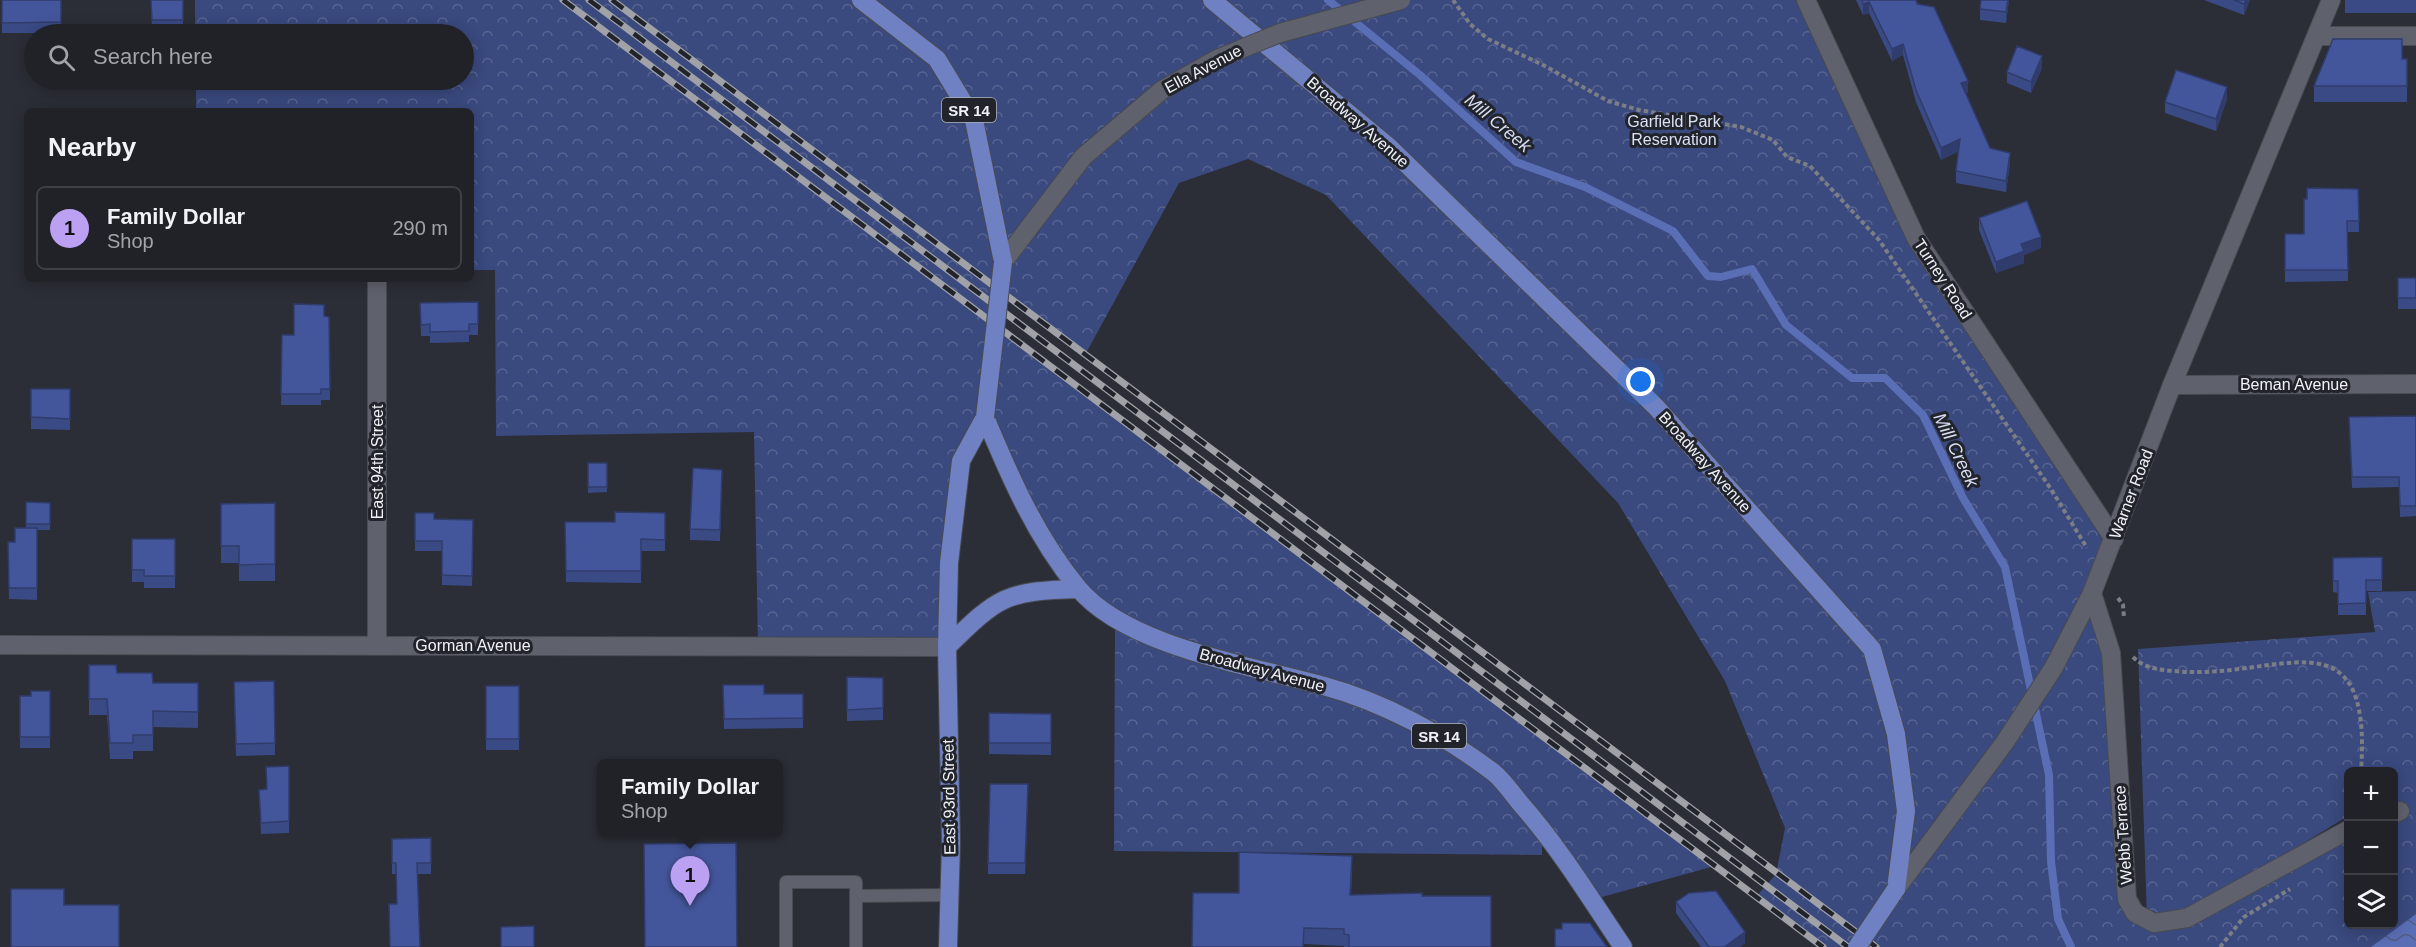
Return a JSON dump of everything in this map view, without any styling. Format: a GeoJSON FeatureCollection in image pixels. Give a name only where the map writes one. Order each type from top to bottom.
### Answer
{"type":"FeatureCollection","features":[{"type":"Feature","properties":{"kind":"main road","name":"Broadway Avenue"},"geometry":{"type":"LineString","coordinates":[[861,0],[937,59],[975,120],[1003,262],[985,417],[1022,504],[1079,589],[1115,618],[1173,645],[1233,665],[1326,686],[1381,707],[1443,738],[1495,774],[1542,827],[1623,947]]}},
{"type":"Feature","properties":{"kind":"main road","name":"Broadway Avenue"},"geometry":{"type":"LineString","coordinates":[[1212,0],[1389,147],[1656,407],[1872,649],[1896,734],[1906,812],[1896,890]]}},
{"type":"Feature","properties":{"kind":"main road","name":"East 93rd Street"},"geometry":{"type":"LineString","coordinates":[[948,947],[950,895],[947,648],[949,563],[961,461],[985,417]]}},
{"type":"Feature","properties":{"kind":"main road"},"geometry":{"type":"LineString","coordinates":[[947,648],[987,608],[1007,597],[1033,590],[1079,589]]}},
{"type":"Feature","properties":{"kind":"main road","name":"Warner Road"},"geometry":{"type":"LineString","coordinates":[[1857,947],[1896,890]]}},
{"type":"Feature","properties":{"kind":"street","name":"Ella Avenue"},"geometry":{"type":"LineString","coordinates":[[1003,262],[1083,157],[1162,90],[1216,59],[1280,33],[1401,0]]}},
{"type":"Feature","properties":{"kind":"street","name":"Turney Road"},"geometry":{"type":"LineString","coordinates":[[1806,0],[1916,238],[2114,539]]}},
{"type":"Feature","properties":{"kind":"street","name":"Warner Road"},"geometry":{"type":"LineString","coordinates":[[1896,890],[1962,803],[2054,667],[2092,592],[2172,385],[2331,0]]}},
{"type":"Feature","properties":{"kind":"street"},"geometry":{"type":"LineString","coordinates":[[2317,36],[2416,36]]}},
{"type":"Feature","properties":{"kind":"street","name":"East 94th Street"},"geometry":{"type":"LineString","coordinates":[[376,282],[377,645]]}},
{"type":"Feature","properties":{"kind":"street","name":"Beman Avenue"},"geometry":{"type":"LineString","coordinates":[[2172,385],[2416,384]]}},
{"type":"Feature","properties":{"kind":"street","name":"Webb Terrace"},"geometry":{"type":"LineString","coordinates":[[2092,592],[2111,652],[2127,899],[2135,913],[2154,923],[2187,918],[2344,833]]}},
{"type":"Feature","properties":{"kind":"street","name":"Gorman Avenue"},"geometry":{"type":"LineString","coordinates":[[0,645],[947,648]]}},
{"type":"Feature","properties":{"kind":"lane"},"geometry":{"type":"LineString","coordinates":[[786,947],[786,882],[856,882],[856,947]]}},
{"type":"Feature","properties":{"kind":"lane"},"geometry":{"type":"LineString","coordinates":[[856,896],[950,895]]}},
{"type":"Feature","properties":{"kind":"path"},"geometry":{"type":"LineString","coordinates":[[1453,0],[1470,24],[1488,39],[1543,65],[1608,101],[1639,110],[1741,127],[1773,140],[1787,157],[1810,166],[1879,240],[2051,489],[2075,528]]}},
{"type":"Feature","properties":{"kind":"path"},"geometry":{"type":"LineString","coordinates":[[2118,598],[2124,605],[2125,627]]}},
{"type":"Feature","properties":{"kind":"path"},"geometry":{"type":"LineString","coordinates":[[2129,652],[2140,663],[2159,670],[2215,674],[2296,661],[2320,663],[2345,675],[2354,688],[2360,711],[2361,767]]}},
{"type":"Feature","properties":{"kind":"path"},"geometry":{"type":"LineString","coordinates":[[2220,947],[2244,917],[2297,885]]}},
{"type":"Feature","properties":{"kind":"green space","name":"Garfield Park Reservation"},"geometry":{"type":"Polygon","coordinates":[[[195,0],[1806,0],[1916,238],[2114,539],[2092,593],[2111,653],[2127,899],[2147,919],[2138,649],[2375,632],[2368,592],[2416,591],[2416,947],[1823,947],[1756,897],[1776,874],[1785,828],[1725,681],[1618,503],[1326,195],[1248,159],[1179,183],[1085,355],[999,291],[993,323],[1715,866],[1591,900],[1542,829],[1542,855],[1114,851],[1115,618],[1079,589],[985,418],[961,461],[947,647],[758,645],[754,432],[496,436],[495,270],[474,270],[474,108],[196,108],[196,90],[474,90],[474,24],[195,24],[195,0]]]}},
{"type":"Feature","properties":{"kind":"water"},"geometry":{"type":"Polygon","coordinates":[[[2416,914],[2416,947],[2371,947],[2398,929],[2416,914]]]}},
{"type":"Feature","properties":{"kind":"building"},"geometry":{"type":"Polygon","coordinates":[[[2,0],[61,0],[61,22],[2,23],[2,0]]]}},
{"type":"Feature","properties":{"kind":"building"},"geometry":{"type":"Polygon","coordinates":[[[151,0],[183,0],[183,20],[152,20],[151,0]]]}},
{"type":"Feature","properties":{"kind":"building"},"geometry":{"type":"Polygon","coordinates":[[[1862,0],[1916,0],[1917,4],[1934,7],[1968,81],[1961,83],[1990,148],[2010,153],[2006,181],[1956,171],[1960,139],[1941,148],[1916,90],[1903,44],[1892,49],[1869,2],[1863,4],[1862,0]]]}},
{"type":"Feature","properties":{"kind":"building"},"geometry":{"type":"Polygon","coordinates":[[[1981,0],[2008,0],[2006,12],[1980,9],[1981,0]]]}},
{"type":"Feature","properties":{"kind":"building"},"geometry":{"type":"Polygon","coordinates":[[[2234,0],[2246,0],[2244,4],[2234,0]]]}},
{"type":"Feature","properties":{"kind":"building"},"geometry":{"type":"Polygon","coordinates":[[[2333,39],[2402,39],[2402,59],[2407,59],[2407,86],[2314,86],[2333,39]]]}},
{"type":"Feature","properties":{"kind":"building"},"geometry":{"type":"Polygon","coordinates":[[[2017,46],[2042,56],[2031,82],[2007,72],[2017,46]]]}},
{"type":"Feature","properties":{"kind":"building"},"geometry":{"type":"Polygon","coordinates":[[[2176,70],[2227,87],[2216,119],[2165,102],[2176,70]]]}},
{"type":"Feature","properties":{"kind":"building"},"geometry":{"type":"Polygon","coordinates":[[[2307,188],[2358,189],[2359,221],[2347,221],[2348,270],[2285,270],[2285,234],[2304,234],[2304,199],[2307,199],[2307,188]]]}},
{"type":"Feature","properties":{"kind":"building"},"geometry":{"type":"Polygon","coordinates":[[[2027,201],[2041,237],[2021,244],[2024,251],[1996,262],[1979,218],[2027,201]]]}},
{"type":"Feature","properties":{"kind":"building"},"geometry":{"type":"Polygon","coordinates":[[[2398,278],[2416,278],[2416,298],[2398,298],[2398,278]]]}},
{"type":"Feature","properties":{"kind":"building"},"geometry":{"type":"Polygon","coordinates":[[[478,302],[478,324],[469,324],[469,331],[430,332],[430,324],[421,325],[420,303],[478,302]]]}},
{"type":"Feature","properties":{"kind":"building"},"geometry":{"type":"Polygon","coordinates":[[[294,304],[324,305],[324,316],[329,317],[330,389],[321,389],[321,394],[281,394],[282,335],[294,335],[294,304]]]}},
{"type":"Feature","properties":{"kind":"building"},"geometry":{"type":"Polygon","coordinates":[[[31,389],[70,389],[70,419],[31,417],[31,389]]]}},
{"type":"Feature","properties":{"kind":"building"},"geometry":{"type":"Polygon","coordinates":[[[2416,416],[2416,506],[2400,506],[2399,477],[2352,477],[2349,417],[2416,416]]]}},
{"type":"Feature","properties":{"kind":"building"},"geometry":{"type":"Polygon","coordinates":[[[588,463],[607,463],[607,487],[588,487],[588,463]]]}},
{"type":"Feature","properties":{"kind":"building"},"geometry":{"type":"Polygon","coordinates":[[[693,468],[722,470],[720,530],[690,529],[693,468]]]}},
{"type":"Feature","properties":{"kind":"building"},"geometry":{"type":"Polygon","coordinates":[[[26,502],[50,503],[50,524],[26,524],[26,502]]]}},
{"type":"Feature","properties":{"kind":"building"},"geometry":{"type":"Polygon","coordinates":[[[275,503],[275,564],[239,565],[239,546],[221,546],[221,504],[275,503]]]}},
{"type":"Feature","properties":{"kind":"building"},"geometry":{"type":"Polygon","coordinates":[[[615,512],[665,513],[665,540],[641,539],[641,571],[566,571],[565,522],[615,522],[615,512]]]}},
{"type":"Feature","properties":{"kind":"building"},"geometry":{"type":"Polygon","coordinates":[[[415,513],[434,513],[434,519],[473,520],[472,576],[442,575],[442,541],[415,541],[415,513]]]}},
{"type":"Feature","properties":{"kind":"building"},"geometry":{"type":"Polygon","coordinates":[[[15,528],[37,528],[37,588],[9,588],[8,542],[15,542],[15,528]]]}},
{"type":"Feature","properties":{"kind":"building"},"geometry":{"type":"Polygon","coordinates":[[[132,539],[175,539],[175,576],[144,576],[144,570],[132,570],[132,539]]]}},
{"type":"Feature","properties":{"kind":"building"},"geometry":{"type":"Polygon","coordinates":[[[2382,557],[2382,580],[2366,580],[2366,603],[2338,604],[2338,581],[2333,581],[2333,558],[2382,557]]]}},
{"type":"Feature","properties":{"kind":"building"},"geometry":{"type":"Polygon","coordinates":[[[89,665],[116,665],[117,673],[152,673],[153,683],[198,683],[198,712],[153,711],[153,735],[133,735],[133,743],[110,743],[107,699],[89,699],[89,665]]]}},
{"type":"Feature","properties":{"kind":"building"},"geometry":{"type":"Polygon","coordinates":[[[847,677],[883,678],[883,708],[847,710],[847,677]]]}},
{"type":"Feature","properties":{"kind":"building"},"geometry":{"type":"Polygon","coordinates":[[[274,681],[275,743],[236,744],[234,682],[274,681]]]}},
{"type":"Feature","properties":{"kind":"building"},"geometry":{"type":"Polygon","coordinates":[[[723,685],[764,685],[764,694],[803,694],[803,718],[724,719],[723,685]]]}},
{"type":"Feature","properties":{"kind":"building"},"geometry":{"type":"Polygon","coordinates":[[[486,686],[519,686],[519,739],[486,739],[486,686]]]}},
{"type":"Feature","properties":{"kind":"building"},"geometry":{"type":"Polygon","coordinates":[[[31,691],[50,691],[50,737],[20,737],[20,696],[31,696],[31,691]]]}},
{"type":"Feature","properties":{"kind":"building"},"geometry":{"type":"Polygon","coordinates":[[[989,713],[1051,714],[1051,743],[989,743],[989,713]]]}},
{"type":"Feature","properties":{"kind":"building"},"geometry":{"type":"Polygon","coordinates":[[[289,766],[289,821],[261,823],[259,790],[267,789],[266,767],[289,766]]]}},
{"type":"Feature","properties":{"kind":"building"},"geometry":{"type":"Polygon","coordinates":[[[990,784],[1028,784],[1025,863],[988,863],[990,784]]]}},
{"type":"Feature","properties":{"kind":"building"},"geometry":{"type":"Polygon","coordinates":[[[431,838],[431,863],[417,863],[420,947],[390,947],[389,904],[397,904],[396,863],[392,863],[392,839],[431,838]]]}},
{"type":"Feature","properties":{"kind":"building"},"geometry":{"type":"Polygon","coordinates":[[[736,843],[737,947],[645,947],[644,844],[736,843]]]}},
{"type":"Feature","properties":{"kind":"building"},"geometry":{"type":"Polygon","coordinates":[[[1239,852],[1352,856],[1350,895],[1422,893],[1422,896],[1491,896],[1491,947],[1349,947],[1349,935],[1344,934],[1344,929],[1304,928],[1303,947],[1192,947],[1193,893],[1239,893],[1239,852]]]}},
{"type":"Feature","properties":{"kind":"building"},"geometry":{"type":"Polygon","coordinates":[[[11,889],[64,889],[64,905],[119,905],[119,947],[11,947],[11,889]]]}},
{"type":"Feature","properties":{"kind":"building"},"geometry":{"type":"Polygon","coordinates":[[[1716,891],[1745,932],[1724,947],[1709,947],[1676,902],[1689,893],[1716,891]]]}},
{"type":"Feature","properties":{"kind":"building"},"geometry":{"type":"Polygon","coordinates":[[[1562,923],[1590,923],[1607,947],[1555,947],[1555,929],[1562,929],[1562,923]]]}},
{"type":"Feature","properties":{"kind":"building"},"geometry":{"type":"Polygon","coordinates":[[[534,926],[534,947],[501,947],[501,927],[534,926]]]}},
{"type":"Feature","properties":{"kind":"waterway","name":"Mill Creek"},"geometry":{"type":"LineString","coordinates":[[1328,0],[1420,75],[1516,162],[1585,187],[1673,231],[1708,276],[1721,277],[1752,269],[1786,325],[1852,378],[1885,378],[1923,415],[1963,498],[2005,567],[2049,775],[2051,861],[2058,919],[2071,947]]}},
{"type":"Feature","properties":{"kind":"railway"},"geometry":{"type":"LineString","coordinates":[[563,0],[1823,947]]}},
{"type":"Feature","properties":{"kind":"railway"},"geometry":{"type":"LineString","coordinates":[[589,0],[1848,947]]}},
{"type":"Feature","properties":{"kind":"railway"},"geometry":{"type":"LineString","coordinates":[[612,0],[1876,947]]}},
{"type":"Feature","properties":{"kind":"place","name":"Family Dollar"},"geometry":{"type":"Point","coordinates":[690,906]}}]}
